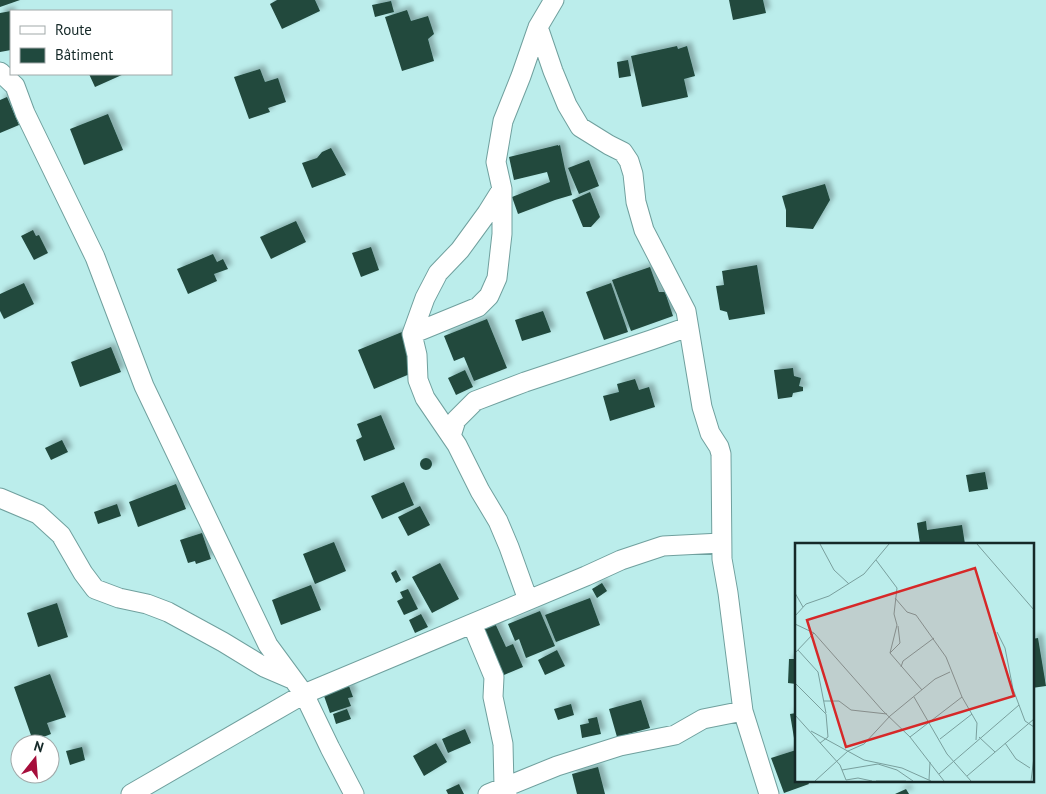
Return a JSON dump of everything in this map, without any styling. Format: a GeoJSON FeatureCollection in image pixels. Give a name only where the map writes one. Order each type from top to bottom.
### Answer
{"type":"FeatureCollection","features":[{"type":"Feature","properties":{"kind":"street"},"geometry":{"type":"LineString","coordinates":[[412,334],[478,306],[489,296],[497,278],[502,234],[502,189],[496,162],[503,121],[538,27],[554,0]]}},
{"type":"Feature","properties":{"kind":"street"},"geometry":{"type":"LineString","coordinates":[[538,27],[567,105],[580,127],[622,152],[629,161],[633,174],[636,202],[644,230],[686,311],[702,407],[710,433],[722,454],[722,559],[743,711],[769,794]]}},
{"type":"Feature","properties":{"kind":"street"},"geometry":{"type":"LineString","coordinates":[[0,72],[25,113],[95,257],[144,386],[268,645],[298,686],[354,794]]}},
{"type":"Feature","properties":{"kind":"street"},"geometry":{"type":"LineString","coordinates":[[502,189],[460,250],[438,273],[425,298],[412,334],[417,354],[418,380],[425,398],[457,444],[480,491],[498,521],[528,600]]}},
{"type":"Feature","properties":{"kind":"street"},"geometry":{"type":"LineString","coordinates":[[451,436],[456,420],[475,401],[525,382],[688,327]]}},
{"type":"Feature","properties":{"kind":"street"},"geometry":{"type":"LineString","coordinates":[[0,498],[38,514],[61,536],[83,573],[95,588],[118,598],[147,604],[168,612],[224,642],[298,686]]}},
{"type":"Feature","properties":{"kind":"street"},"geometry":{"type":"LineString","coordinates":[[131,794],[298,686],[472,624],[621,560],[663,546],[721,543]]}},
{"type":"Feature","properties":{"kind":"street"},"geometry":{"type":"LineString","coordinates":[[472,624],[494,676],[493,697],[503,744],[500,791],[557,766],[620,746],[675,735],[703,719],[743,711]]}},
{"type":"Feature","properties":{"kind":"building"},"geometry":{"type":"Polygon","coordinates":[[[0,0],[20,0],[0,7],[0,0]]]}},
{"type":"Feature","properties":{"kind":"building"},"geometry":{"type":"Polygon","coordinates":[[[277,0],[315,0],[320,11],[282,29],[270,4],[277,0]]]}},
{"type":"Feature","properties":{"kind":"building"},"geometry":{"type":"Polygon","coordinates":[[[729,0],[763,0],[766,13],[733,20],[729,0]]]}},
{"type":"Feature","properties":{"kind":"building"},"geometry":{"type":"Polygon","coordinates":[[[391,1],[394,12],[375,17],[372,5],[391,1]]]}},
{"type":"Feature","properties":{"kind":"building"},"geometry":{"type":"Polygon","coordinates":[[[407,10],[411,21],[428,16],[434,34],[428,39],[434,61],[402,71],[385,17],[407,10]]]}},
{"type":"Feature","properties":{"kind":"building"},"geometry":{"type":"Polygon","coordinates":[[[10,11],[10,50],[0,52],[0,13],[10,11]]]}},
{"type":"Feature","properties":{"kind":"building"},"geometry":{"type":"Polygon","coordinates":[[[677,46],[678,49],[687,46],[695,76],[684,79],[688,97],[642,107],[631,56],[677,46]]]}},
{"type":"Feature","properties":{"kind":"building"},"geometry":{"type":"Polygon","coordinates":[[[628,60],[631,76],[619,78],[617,62],[628,60]]]}},
{"type":"Feature","properties":{"kind":"building"},"geometry":{"type":"Polygon","coordinates":[[[260,69],[265,82],[278,78],[286,102],[268,108],[270,112],[249,119],[234,77],[260,69]]]}},
{"type":"Feature","properties":{"kind":"building"},"geometry":{"type":"Polygon","coordinates":[[[89,75],[122,75],[95,87],[89,75]]]}},
{"type":"Feature","properties":{"kind":"building"},"geometry":{"type":"Polygon","coordinates":[[[7,97],[19,125],[0,133],[0,100],[7,97]]]}},
{"type":"Feature","properties":{"kind":"building"},"geometry":{"type":"Polygon","coordinates":[[[108,114],[123,150],[84,165],[70,129],[108,114]]]}},
{"type":"Feature","properties":{"kind":"building"},"geometry":{"type":"Polygon","coordinates":[[[560,145],[572,195],[518,214],[512,197],[550,182],[547,172],[514,180],[509,157],[560,145]]]}},
{"type":"Feature","properties":{"kind":"building"},"geometry":{"type":"Polygon","coordinates":[[[331,148],[346,175],[312,188],[302,163],[317,158],[322,152],[331,148]]]}},
{"type":"Feature","properties":{"kind":"building"},"geometry":{"type":"Polygon","coordinates":[[[589,160],[599,186],[579,194],[568,168],[589,160]]]}},
{"type":"Feature","properties":{"kind":"building"},"geometry":{"type":"Polygon","coordinates":[[[825,184],[830,200],[813,229],[786,227],[786,210],[782,196],[825,184]]]}},
{"type":"Feature","properties":{"kind":"building"},"geometry":{"type":"Polygon","coordinates":[[[590,192],[600,217],[591,227],[583,227],[572,200],[590,192]]]}},
{"type":"Feature","properties":{"kind":"building"},"geometry":{"type":"Polygon","coordinates":[[[296,221],[306,242],[271,259],[260,237],[296,221]]]}},
{"type":"Feature","properties":{"kind":"building"},"geometry":{"type":"Polygon","coordinates":[[[33,230],[36,236],[39,235],[48,253],[34,260],[21,236],[33,230]]]}},
{"type":"Feature","properties":{"kind":"building"},"geometry":{"type":"Polygon","coordinates":[[[371,247],[379,270],[361,277],[352,253],[371,247]]]}},
{"type":"Feature","properties":{"kind":"building"},"geometry":{"type":"Polygon","coordinates":[[[213,254],[217,262],[223,259],[228,269],[214,274],[217,281],[188,294],[177,269],[213,254]]]}},
{"type":"Feature","properties":{"kind":"building"},"geometry":{"type":"Polygon","coordinates":[[[757,265],[765,314],[729,320],[727,312],[720,310],[716,286],[724,285],[722,271],[757,265]]]}},
{"type":"Feature","properties":{"kind":"building"},"geometry":{"type":"Polygon","coordinates":[[[650,267],[659,292],[665,292],[673,316],[631,331],[612,280],[650,267]]]}},
{"type":"Feature","properties":{"kind":"building"},"geometry":{"type":"Polygon","coordinates":[[[24,283],[34,304],[4,319],[0,311],[0,294],[24,283]]]}},
{"type":"Feature","properties":{"kind":"building"},"geometry":{"type":"Polygon","coordinates":[[[611,283],[628,332],[604,340],[586,292],[611,283]]]}},
{"type":"Feature","properties":{"kind":"building"},"geometry":{"type":"Polygon","coordinates":[[[543,311],[551,332],[522,341],[515,320],[543,311]]]}},
{"type":"Feature","properties":{"kind":"building"},"geometry":{"type":"Polygon","coordinates":[[[487,319],[507,368],[474,381],[464,357],[454,361],[444,336],[487,319]]]}},
{"type":"Feature","properties":{"kind":"building"},"geometry":{"type":"Polygon","coordinates":[[[402,332],[417,371],[374,389],[358,350],[402,332]]]}},
{"type":"Feature","properties":{"kind":"building"},"geometry":{"type":"Polygon","coordinates":[[[111,347],[121,372],[80,387],[71,362],[111,347]]]}},
{"type":"Feature","properties":{"kind":"building"},"geometry":{"type":"Polygon","coordinates":[[[793,368],[794,376],[801,378],[799,386],[803,387],[803,391],[793,393],[792,397],[778,399],[774,370],[793,368]]]}},
{"type":"Feature","properties":{"kind":"building"},"geometry":{"type":"Polygon","coordinates":[[[465,370],[473,387],[456,395],[448,378],[465,370]]]}},
{"type":"Feature","properties":{"kind":"building"},"geometry":{"type":"Polygon","coordinates":[[[635,379],[639,390],[649,387],[655,407],[610,421],[603,396],[619,392],[617,384],[635,379]]]}},
{"type":"Feature","properties":{"kind":"building"},"geometry":{"type":"Polygon","coordinates":[[[381,415],[395,449],[364,461],[356,440],[362,437],[357,424],[381,415]]]}},
{"type":"Feature","properties":{"kind":"building"},"geometry":{"type":"Polygon","coordinates":[[[62,440],[68,452],[51,460],[45,448],[62,440]]]}},
{"type":"Feature","properties":{"kind":"building"},"geometry":{"type":"Polygon","coordinates":[[[428,458],[431,459],[431,469],[424,470],[421,469],[420,462],[421,459],[428,458]]]}},
{"type":"Feature","properties":{"kind":"building"},"geometry":{"type":"Polygon","coordinates":[[[985,472],[988,489],[969,492],[966,475],[985,472]]]}},
{"type":"Feature","properties":{"kind":"building"},"geometry":{"type":"Polygon","coordinates":[[[404,482],[414,505],[382,519],[371,496],[404,482]]]}},
{"type":"Feature","properties":{"kind":"building"},"geometry":{"type":"Polygon","coordinates":[[[176,484],[186,509],[138,527],[129,502],[176,484]]]}},
{"type":"Feature","properties":{"kind":"building"},"geometry":{"type":"Polygon","coordinates":[[[117,504],[121,516],[98,524],[94,512],[117,504]]]}},
{"type":"Feature","properties":{"kind":"building"},"geometry":{"type":"Polygon","coordinates":[[[420,506],[430,525],[408,536],[398,517],[420,506]]]}},
{"type":"Feature","properties":{"kind":"building"},"geometry":{"type":"Polygon","coordinates":[[[926,521],[927,530],[962,525],[965,543],[920,543],[917,523],[926,521]]]}},
{"type":"Feature","properties":{"kind":"building"},"geometry":{"type":"Polygon","coordinates":[[[202,533],[211,559],[196,564],[195,561],[188,563],[180,540],[202,533]]]}},
{"type":"Feature","properties":{"kind":"building"},"geometry":{"type":"Polygon","coordinates":[[[334,542],[346,571],[315,584],[303,554],[334,542]]]}},
{"type":"Feature","properties":{"kind":"building"},"geometry":{"type":"Polygon","coordinates":[[[440,563],[459,599],[432,613],[412,577],[440,563]]]}},
{"type":"Feature","properties":{"kind":"building"},"geometry":{"type":"Polygon","coordinates":[[[396,570],[401,580],[396,583],[391,573],[396,570]]]}},
{"type":"Feature","properties":{"kind":"building"},"geometry":{"type":"Polygon","coordinates":[[[602,583],[607,591],[597,598],[592,589],[602,583]]]}},
{"type":"Feature","properties":{"kind":"building"},"geometry":{"type":"Polygon","coordinates":[[[311,585],[321,610],[281,625],[272,600],[311,585]]]}},
{"type":"Feature","properties":{"kind":"building"},"geometry":{"type":"Polygon","coordinates":[[[408,589],[418,609],[404,615],[397,601],[403,598],[400,592],[408,589]]]}},
{"type":"Feature","properties":{"kind":"building"},"geometry":{"type":"Polygon","coordinates":[[[590,598],[600,625],[556,642],[545,615],[590,598]]]}},
{"type":"Feature","properties":{"kind":"building"},"geometry":{"type":"Polygon","coordinates":[[[57,603],[68,637],[38,647],[27,613],[57,603]]]}},
{"type":"Feature","properties":{"kind":"building"},"geometry":{"type":"Polygon","coordinates":[[[540,611],[555,646],[526,658],[519,639],[515,641],[508,624],[540,611]]]}},
{"type":"Feature","properties":{"kind":"building"},"geometry":{"type":"Polygon","coordinates":[[[421,614],[428,627],[415,633],[409,620],[421,614]]]}},
{"type":"Feature","properties":{"kind":"building"},"geometry":{"type":"Polygon","coordinates":[[[494,621],[506,647],[513,644],[523,667],[504,675],[483,626],[494,621]]]}},
{"type":"Feature","properties":{"kind":"building"},"geometry":{"type":"Polygon","coordinates":[[[1038,638],[1046,686],[1034,688],[1034,639],[1038,638]]]}},
{"type":"Feature","properties":{"kind":"building"},"geometry":{"type":"Polygon","coordinates":[[[557,650],[565,666],[545,675],[538,660],[557,650]]]}},
{"type":"Feature","properties":{"kind":"building"},"geometry":{"type":"Polygon","coordinates":[[[789,659],[795,659],[795,684],[788,683],[789,659]]]}},
{"type":"Feature","properties":{"kind":"building"},"geometry":{"type":"Polygon","coordinates":[[[50,674],[66,717],[47,723],[51,734],[31,734],[14,687],[50,674]]]}},
{"type":"Feature","properties":{"kind":"building"},"geometry":{"type":"Polygon","coordinates":[[[349,686],[353,697],[348,698],[351,706],[330,713],[324,696],[349,686]]]}},
{"type":"Feature","properties":{"kind":"building"},"geometry":{"type":"Polygon","coordinates":[[[641,700],[650,728],[617,737],[609,709],[641,700]]]}},
{"type":"Feature","properties":{"kind":"building"},"geometry":{"type":"Polygon","coordinates":[[[571,704],[574,715],[558,720],[554,709],[571,704]]]}},
{"type":"Feature","properties":{"kind":"building"},"geometry":{"type":"Polygon","coordinates":[[[347,709],[351,719],[336,724],[333,714],[347,709]]]}},
{"type":"Feature","properties":{"kind":"building"},"geometry":{"type":"Polygon","coordinates":[[[795,713],[795,744],[790,714],[795,713]]]}},
{"type":"Feature","properties":{"kind":"building"},"geometry":{"type":"Polygon","coordinates":[[[597,717],[601,734],[582,738],[580,725],[589,723],[588,719],[597,717]]]}},
{"type":"Feature","properties":{"kind":"building"},"geometry":{"type":"Polygon","coordinates":[[[465,729],[471,743],[448,753],[442,739],[465,729]]]}},
{"type":"Feature","properties":{"kind":"building"},"geometry":{"type":"Polygon","coordinates":[[[436,743],[447,762],[424,776],[413,756],[436,743]]]}},
{"type":"Feature","properties":{"kind":"building"},"geometry":{"type":"Polygon","coordinates":[[[82,747],[85,760],[70,765],[66,751],[82,747]]]}},
{"type":"Feature","properties":{"kind":"building"},"geometry":{"type":"Polygon","coordinates":[[[795,750],[795,782],[808,782],[809,784],[784,793],[771,758],[795,750]]]}},
{"type":"Feature","properties":{"kind":"building"},"geometry":{"type":"Polygon","coordinates":[[[598,767],[605,794],[577,794],[572,774],[598,767]]]}},
{"type":"Feature","properties":{"kind":"building"},"geometry":{"type":"Polygon","coordinates":[[[459,784],[464,794],[448,794],[446,790],[459,784]]]}},
{"type":"Feature","properties":{"kind":"building"},"geometry":{"type":"Polygon","coordinates":[[[906,789],[909,794],[895,794],[906,789]]]}}]}
